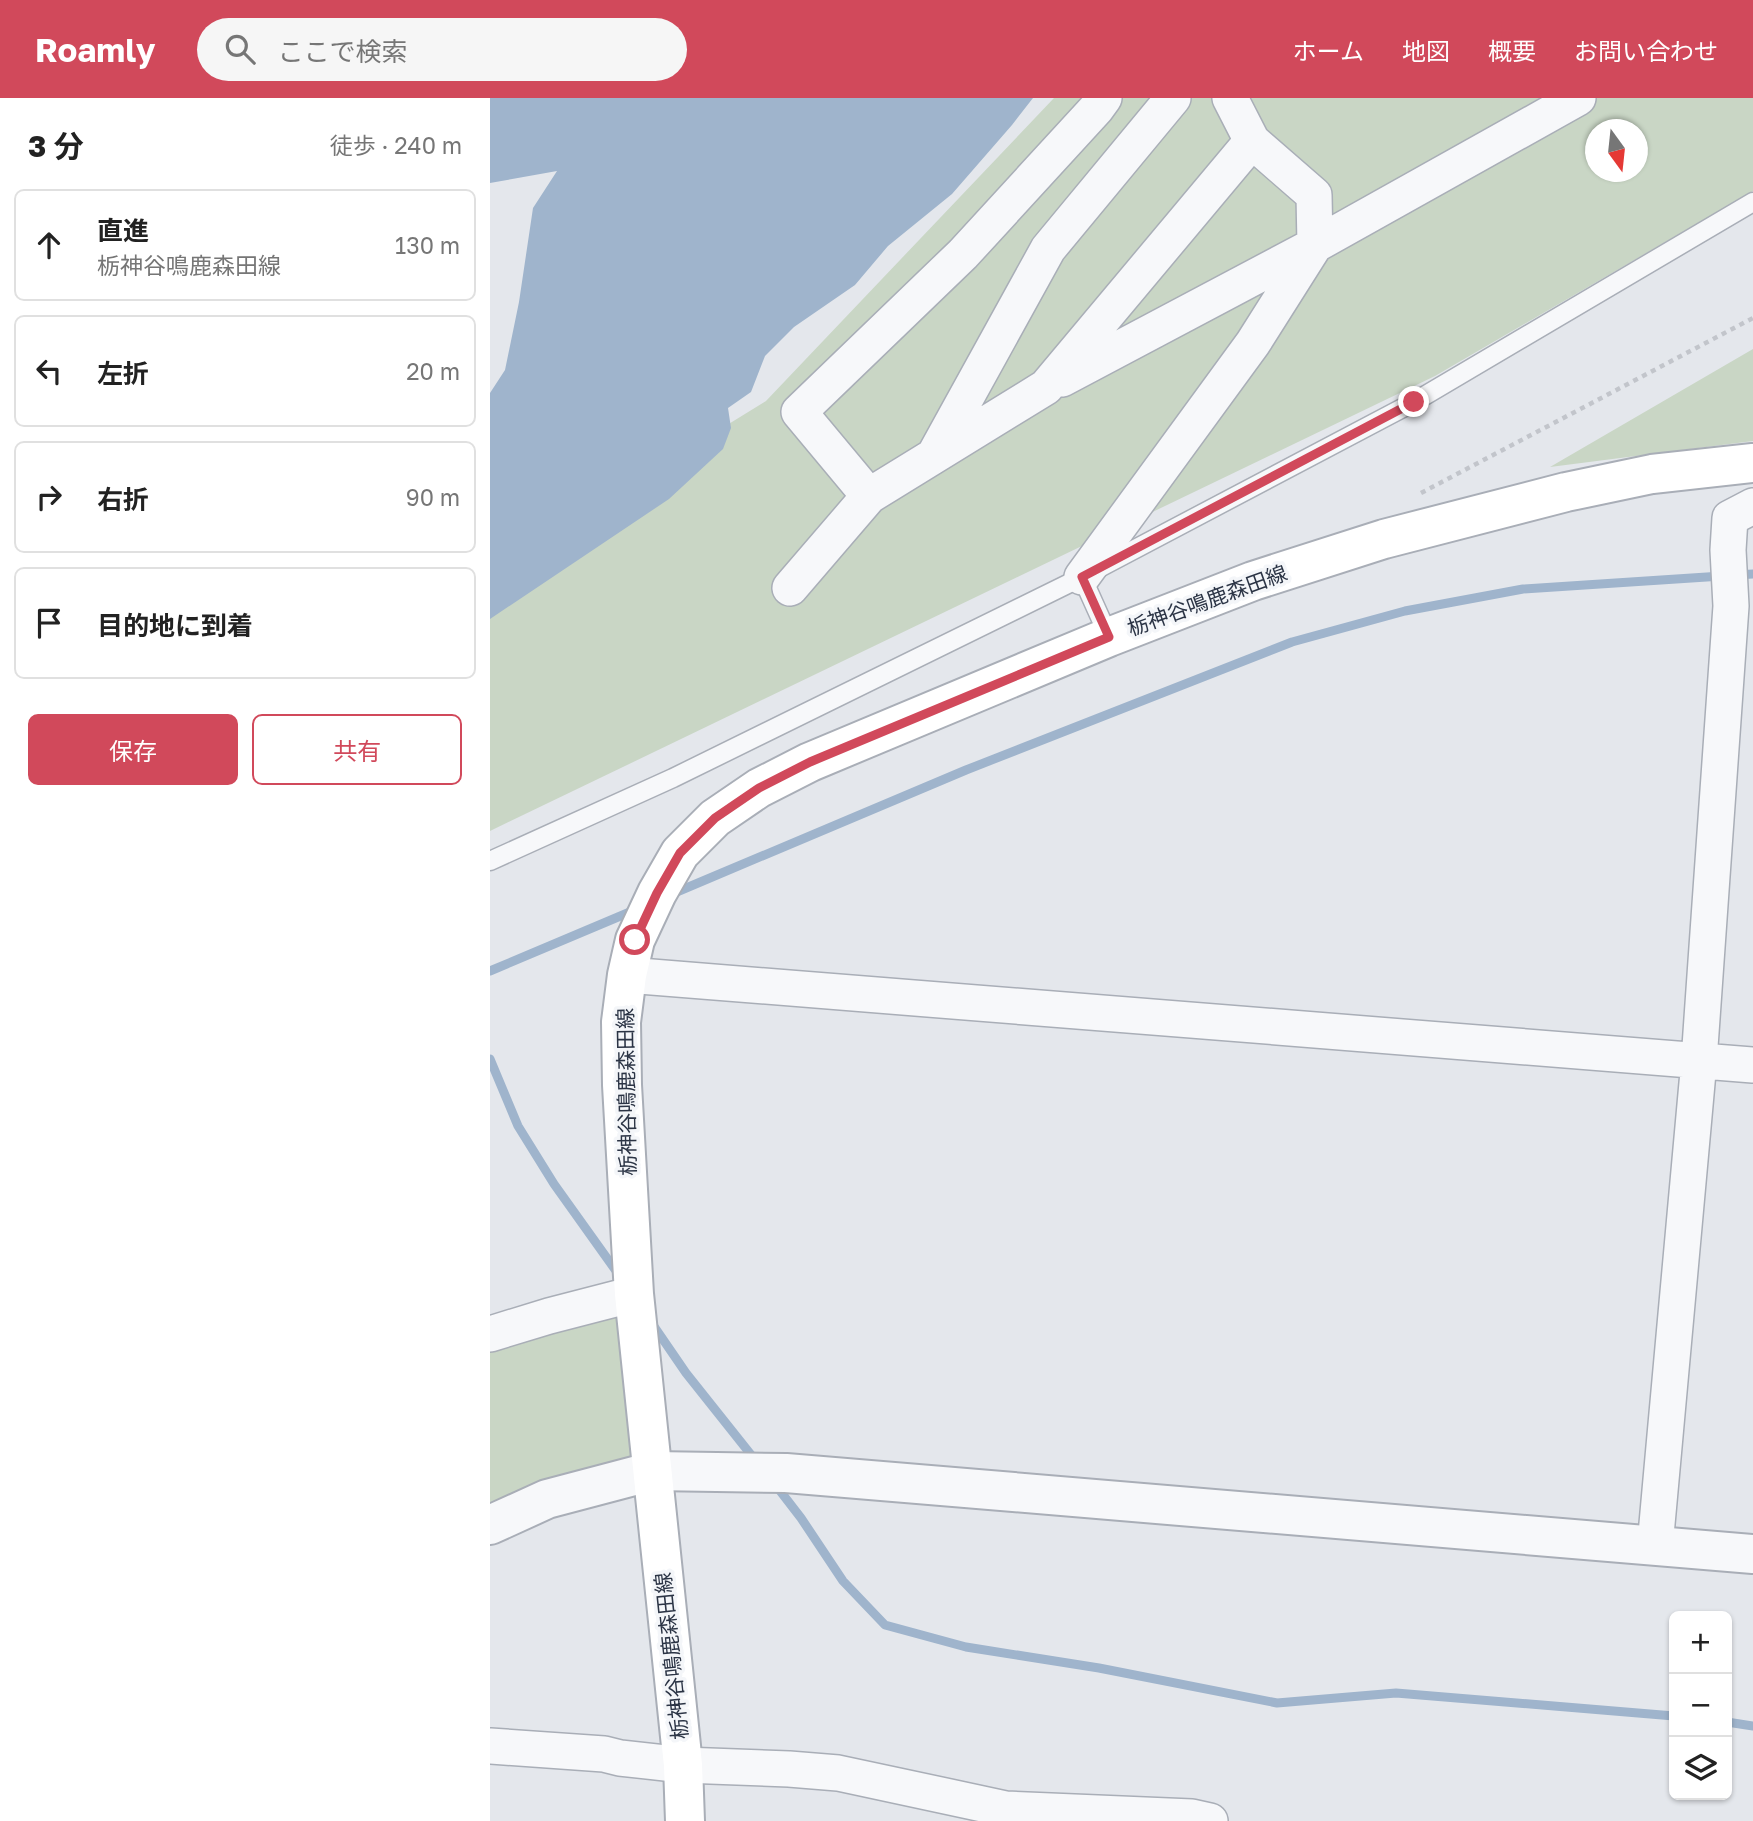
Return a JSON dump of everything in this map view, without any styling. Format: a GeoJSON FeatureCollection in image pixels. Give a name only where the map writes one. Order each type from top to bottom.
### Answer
{"type":"FeatureCollection","features":[{"type":"Feature","properties":{"kind":"main road","name":"栃神谷鳴鹿森田線"},"geometry":{"type":"LineString","coordinates":[[685,1821],[683,1765],[634,1294],[621,1021],[631,958],[657,893],[680,853],[715,818],[759,788],[810,762],[1109,637],[1253,581],[1384,539],[1566,492],[1651,474],[1753,463]]}},
{"type":"Feature","properties":{"kind":"street"},"geometry":{"type":"LineString","coordinates":[[869,496],[799,412],[963,254],[1104,98]]}},
{"type":"Feature","properties":{"kind":"street"},"geometry":{"type":"LineString","coordinates":[[934,456],[1048,249],[1173,98]]}},
{"type":"Feature","properties":{"kind":"street"},"geometry":{"type":"LineString","coordinates":[[1082,577],[1253,343],[1315,244],[1314,195],[1252,141],[1230,98]]}},
{"type":"Feature","properties":{"kind":"street"},"geometry":{"type":"LineString","coordinates":[[790,588],[869,496],[1046,387],[1315,244],[1578,98]]}},
{"type":"Feature","properties":{"kind":"street"},"geometry":{"type":"LineString","coordinates":[[1046,387],[1252,141]]}},
{"type":"Feature","properties":{"kind":"street"},"geometry":{"type":"LineString","coordinates":[[1655,1546],[1699,1061],[1731,606],[1728,550],[1730,518],[1753,506]]}},
{"type":"Feature","properties":{"kind":"street"},"geometry":{"type":"LineString","coordinates":[[631,958],[1753,1065]]}},
{"type":"Feature","properties":{"kind":"street"},"geometry":{"type":"LineString","coordinates":[[490,1334],[634,1294]]}},
{"type":"Feature","properties":{"kind":"street"},"geometry":{"type":"LineString","coordinates":[[490,1525],[547,1499],[653,1471],[786,1473],[1753,1554]]}},
{"type":"Feature","properties":{"kind":"street"},"geometry":{"type":"LineString","coordinates":[[490,1746],[604,1754],[683,1765],[838,1773],[1012,1815],[1192,1817],[1210,1821]]}},
{"type":"Feature","properties":{"kind":"lane"},"geometry":{"type":"LineString","coordinates":[[490,861],[686,772],[1082,577],[1414,402],[1753,202]]}},
{"type":"Feature","properties":{"kind":"lane"},"geometry":{"type":"LineString","coordinates":[[1082,577],[1109,637]]}},
{"type":"Feature","properties":{"kind":"path"},"geometry":{"type":"LineString","coordinates":[[1412,498],[1753,318]]}},
{"type":"Feature","properties":{"kind":"green space"},"geometry":{"type":"Polygon","coordinates":[[[1054,98],[1753,98],[1753,191],[1435,376],[490,831],[490,571],[766,401],[1054,98]]]}},
{"type":"Feature","properties":{"kind":"green space"},"geometry":{"type":"Polygon","coordinates":[[[1753,349],[1753,441],[1550,467],[1753,349]]]}},
{"type":"Feature","properties":{"kind":"green space"},"geometry":{"type":"Polygon","coordinates":[[[634,1294],[653,1471],[490,1530],[490,1334],[634,1294]]]}},
{"type":"Feature","properties":{"kind":"water"},"geometry":{"type":"Polygon","coordinates":[[[490,98],[1033,98],[952,194],[888,246],[855,285],[794,327],[765,356],[751,392],[728,408],[731,428],[723,449],[669,499],[490,619],[490,393],[505,370],[519,302],[533,208],[557,171],[490,183],[490,98]]]}},
{"type":"Feature","properties":{"kind":"waterway"},"geometry":{"type":"LineString","coordinates":[[1736,575],[1753,574]]}},
{"type":"Feature","properties":{"kind":"waterway"},"geometry":{"type":"LineString","coordinates":[[672,894],[966,770],[1292,642],[1405,611],[1523,589],[1722,576]]}},
{"type":"Feature","properties":{"kind":"waterway"},"geometry":{"type":"LineString","coordinates":[[490,971],[637,909]]}},
{"type":"Feature","properties":{"kind":"waterway"},"geometry":{"type":"LineString","coordinates":[[490,1059],[518,1126],[554,1184],[619,1275]]}},
{"type":"Feature","properties":{"kind":"waterway"},"geometry":{"type":"LineString","coordinates":[[651,1322],[686,1373],[756,1461]]}},
{"type":"Feature","properties":{"kind":"waterway"},"geometry":{"type":"LineString","coordinates":[[774,1483],[843,1581],[885,1625],[966,1647],[1099,1668],[1277,1703],[1396,1693],[1669,1716]]}},
{"type":"Feature","properties":{"kind":"waterway"},"geometry":{"type":"LineString","coordinates":[[1732,1723],[1753,1726]]}},
{"type":"Feature","properties":{"kind":"route"},"geometry":{"type":"LineString","coordinates":[[635,940],[680,853],[715,818],[759,788],[810,762],[1109,637],[1082,577],[1414,402]]}}]}
